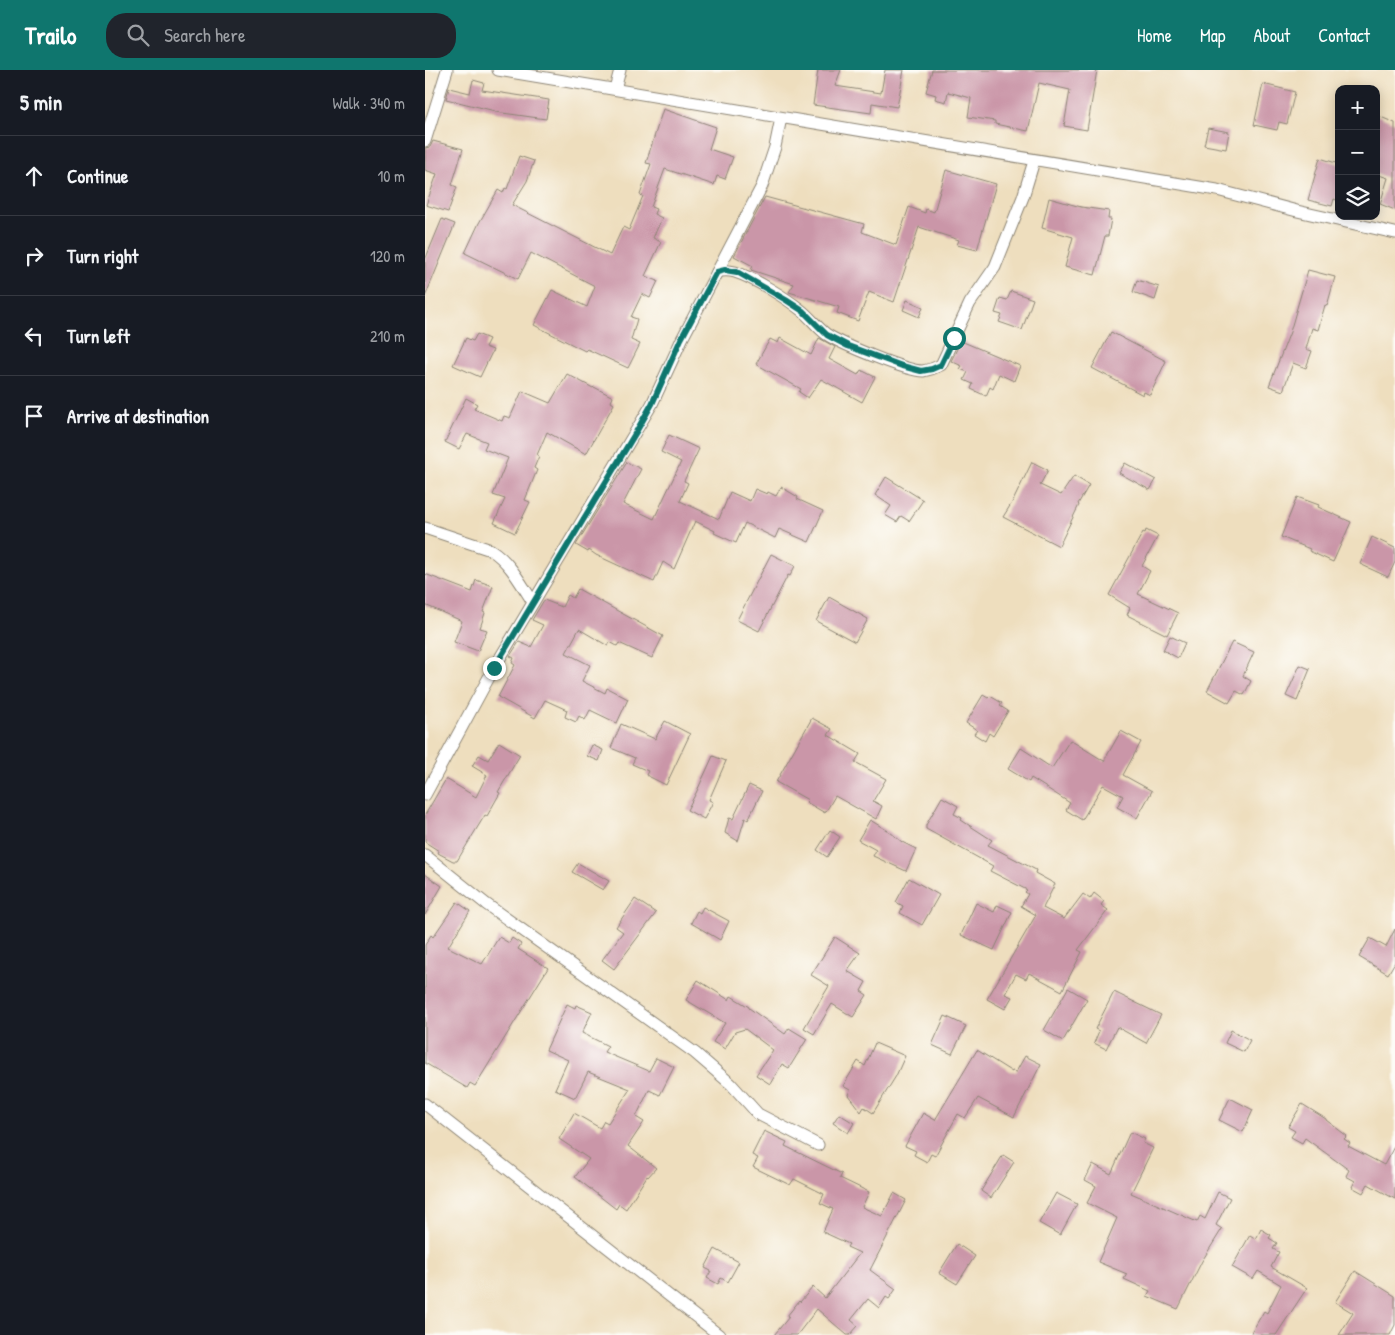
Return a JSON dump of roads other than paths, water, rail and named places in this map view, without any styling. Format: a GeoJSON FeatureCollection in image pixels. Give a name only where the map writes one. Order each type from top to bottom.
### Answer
{"type":"FeatureCollection","features":[{"type":"Feature","properties":{"kind":"street"},"geometry":{"type":"LineString","coordinates":[[425,140],[447,70]]}},
{"type":"Feature","properties":{"kind":"street"},"geometry":{"type":"LineString","coordinates":[[498,70],[1217,190],[1297,211],[1395,233]]}},
{"type":"Feature","properties":{"kind":"street"},"geometry":{"type":"LineString","coordinates":[[615,90],[620,70]]}},
{"type":"Feature","properties":{"kind":"street"},"geometry":{"type":"LineString","coordinates":[[425,795],[494,668],[652,404],[681,339],[762,186],[775,147],[781,118]]}},
{"type":"Feature","properties":{"kind":"street"},"geometry":{"type":"LineString","coordinates":[[717,272],[725,270],[737,272],[764,287],[803,311],[827,335],[848,346],[902,366],[921,371],[932,369],[941,365],[971,304],[995,267],[1020,206],[1034,160]]}},
{"type":"Feature","properties":{"kind":"street"},"geometry":{"type":"LineString","coordinates":[[425,528],[491,550],[497,554],[509,565],[533,602]]}},
{"type":"Feature","properties":{"kind":"street"},"geometry":{"type":"LineString","coordinates":[[425,855],[486,904],[695,1053],[731,1084],[758,1114],[819,1145]]}},
{"type":"Feature","properties":{"kind":"street"},"geometry":{"type":"LineString","coordinates":[[425,1104],[719,1335]]}}]}
